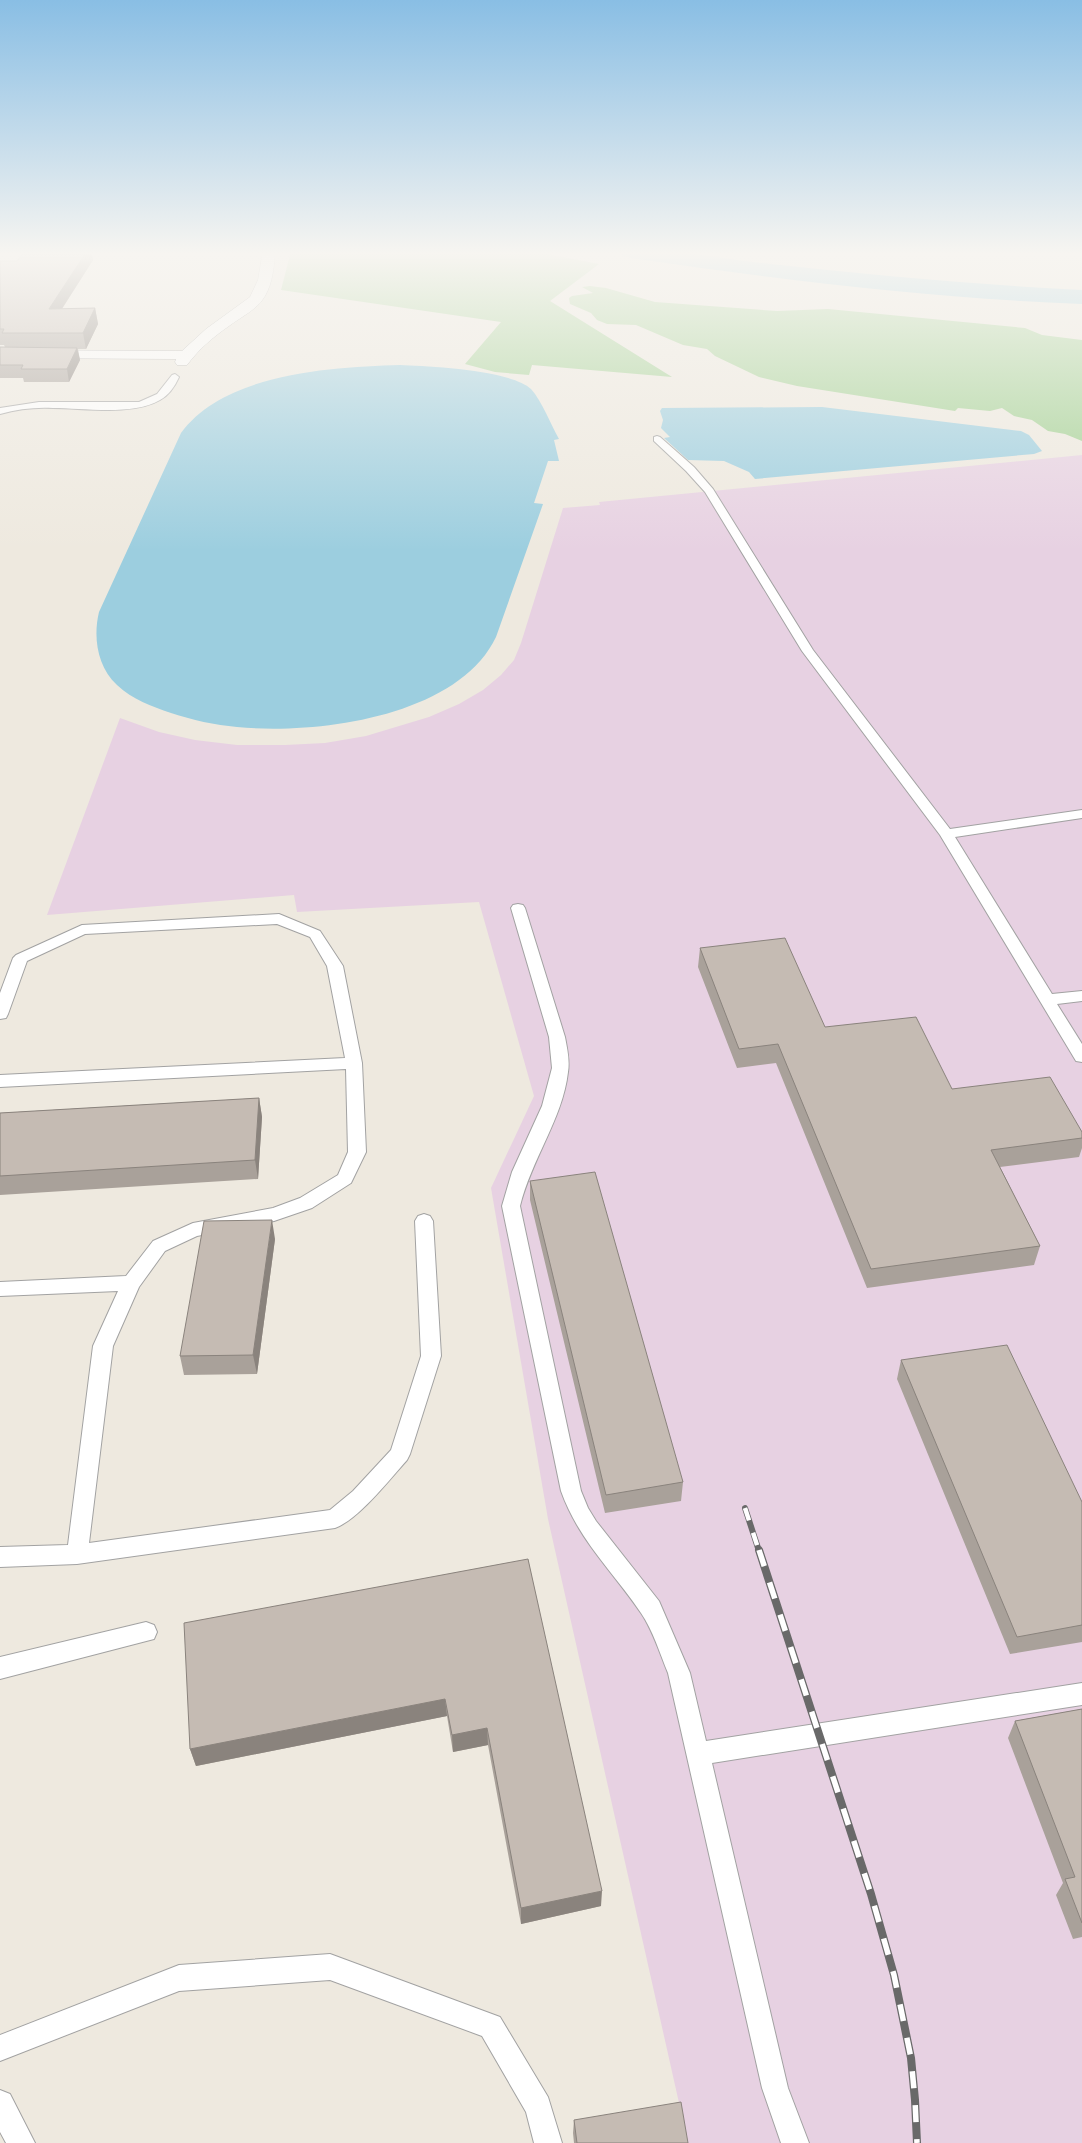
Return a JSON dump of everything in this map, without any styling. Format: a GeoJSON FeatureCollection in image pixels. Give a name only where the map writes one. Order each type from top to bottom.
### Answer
{"type":"FeatureCollection","features":[{"type":"Feature","properties":{"kind":"street"},"geometry":{"type":"LineString","coordinates":[[0,354],[184,359],[193,351]]}},
{"type":"Feature","properties":{"kind":"lane"},"geometry":{"type":"LineString","coordinates":[[0,411],[23,406],[124,406],[145,404],[159,397],[170,386],[175,377]]}},
{"type":"Feature","properties":{"kind":"lane"},"geometry":{"type":"LineString","coordinates":[[658,439],[690,469],[709,491],[808,651],[946,834],[1082,1057]]}},
{"type":"Feature","properties":{"kind":"lane"},"geometry":{"type":"LineString","coordinates":[[946,834],[1082,814]]}},
{"type":"Feature","properties":{"kind":"lane"},"geometry":{"type":"LineString","coordinates":[[518,908],[557,1037],[560,1071],[555,1092],[516,1182],[511,1206],[571,1490],[578,1512],[651,1608],[679,1673],[775,2088],[795,2143]]}},
{"type":"Feature","properties":{"kind":"lane"},"geometry":{"type":"LineString","coordinates":[[0,1014],[21,958],[82,930],[279,919],[315,934],[335,966],[354,1063],[357,1152],[345,1179],[306,1203],[274,1214],[193,1230],[159,1246],[131,1283],[102,1346],[77,1554]]}},
{"type":"Feature","properties":{"kind":"lane"},"geometry":{"type":"LineString","coordinates":[[1047,1000],[1082,996]]}},
{"type":"Feature","properties":{"kind":"lane"},"geometry":{"type":"LineString","coordinates":[[0,1081],[354,1063]]}},
{"type":"Feature","properties":{"kind":"lane"},"geometry":{"type":"LineString","coordinates":[[0,1557],[77,1554],[334,1519],[360,1498],[400,1454],[430,1356],[424,1222]]}},
{"type":"Feature","properties":{"kind":"lane"},"geometry":{"type":"LineString","coordinates":[[0,1289],[131,1283]]}},
{"type":"Feature","properties":{"kind":"lane"},"geometry":{"type":"LineString","coordinates":[[0,1668],[146,1632]]}},
{"type":"Feature","properties":{"kind":"lane"},"geometry":{"type":"LineString","coordinates":[[698,1754],[1082,1694]]}},
{"type":"Feature","properties":{"kind":"lane"},"geometry":{"type":"LineString","coordinates":[[0,2048],[179,1978],[330,1967],[491,2026],[538,2107],[548,2143]]}},
{"type":"Feature","properties":{"kind":"lane"},"geometry":{"type":"LineString","coordinates":[[0,2104],[21,2143]]}},
{"type":"Feature","properties":{"kind":"shaded area"},"geometry":{"type":"Polygon","coordinates":[[[1082,455],[1082,2143],[688,2143],[548,1519],[491,1188],[534,1096],[479,902],[297,912],[294,895],[47,915],[120,718],[159,732],[195,740],[237,745],[285,745],[325,743],[366,736],[429,717],[459,704],[483,690],[501,675],[514,660],[563,508],[600,505],[599,502],[1082,455]]]}},
{"type":"Feature","properties":{"kind":"green space"},"geometry":{"type":"Polygon","coordinates":[[[476,351],[630,351],[672,377],[532,365],[529,375],[495,372],[465,364],[476,351]]]}},
{"type":"Feature","properties":{"kind":"green space"},"geometry":{"type":"Polygon","coordinates":[[[709,351],[1082,351],[1082,441],[1065,434],[1048,431],[1032,420],[1014,416],[1002,408],[990,411],[958,408],[955,411],[797,386],[759,377],[715,356],[709,351]]]}},
{"type":"Feature","properties":{"kind":"water"},"geometry":{"type":"Polygon","coordinates":[[[400,365],[468,370],[506,377],[521,383],[535,394],[559,439],[554,440],[559,461],[548,461],[534,503],[543,504],[496,637],[477,664],[451,686],[418,703],[382,715],[344,723],[305,728],[269,729],[204,722],[179,716],[149,705],[129,695],[117,685],[105,669],[98,651],[96,631],[99,612],[181,433],[200,413],[224,397],[252,386],[282,377],[312,372],[343,368],[400,365]]]}},
{"type":"Feature","properties":{"kind":"water"},"geometry":{"type":"Polygon","coordinates":[[[822,407],[1021,431],[1029,435],[1042,451],[1034,454],[755,479],[749,472],[724,461],[688,460],[664,438],[670,437],[661,428],[663,420],[660,411],[662,408],[822,407]]]}},
{"type":"Feature","properties":{"kind":"building"},"geometry":{"type":"Polygon","coordinates":[[[0,351],[76,351],[67,369],[21,369],[23,365],[0,365],[0,351]]]}},
{"type":"Feature","properties":{"kind":"building"},"geometry":{"type":"Polygon","coordinates":[[[785,938],[825,1027],[916,1017],[952,1089],[1050,1077],[1082,1132],[1082,1138],[991,1150],[1040,1246],[871,1269],[778,1044],[739,1049],[700,948],[785,938]]]}},
{"type":"Feature","properties":{"kind":"building"},"geometry":{"type":"Polygon","coordinates":[[[259,1098],[255,1160],[0,1176],[0,1113],[259,1098]]]}},
{"type":"Feature","properties":{"kind":"building"},"geometry":{"type":"Polygon","coordinates":[[[595,1172],[683,1482],[606,1495],[530,1181],[595,1172]]]}},
{"type":"Feature","properties":{"kind":"building"},"geometry":{"type":"Polygon","coordinates":[[[272,1220],[253,1355],[180,1356],[204,1221],[272,1220]]]}},
{"type":"Feature","properties":{"kind":"building"},"geometry":{"type":"Polygon","coordinates":[[[1007,1345],[1082,1502],[1082,1625],[1017,1637],[901,1360],[1007,1345]]]}},
{"type":"Feature","properties":{"kind":"building"},"geometry":{"type":"Polygon","coordinates":[[[528,1559],[602,1891],[521,1908],[487,1728],[452,1735],[445,1699],[190,1749],[184,1623],[528,1559]]]}},
{"type":"Feature","properties":{"kind":"building"},"geometry":{"type":"Polygon","coordinates":[[[1082,1709],[1082,1923],[1065,1879],[1075,1877],[1015,1721],[1082,1709]]]}},
{"type":"Feature","properties":{"kind":"building"},"geometry":{"type":"Polygon","coordinates":[[[681,2102],[688,2143],[577,2143],[574,2120],[681,2102]]]}},
{"type":"Feature","properties":{"kind":"railway"},"geometry":{"type":"LineString","coordinates":[[745,1508],[759,1551]]}},
{"type":"Feature","properties":{"kind":"railway"},"geometry":{"type":"LineString","coordinates":[[759,1550],[871,1894],[894,1975],[911,2058],[917,2143]]}}]}
